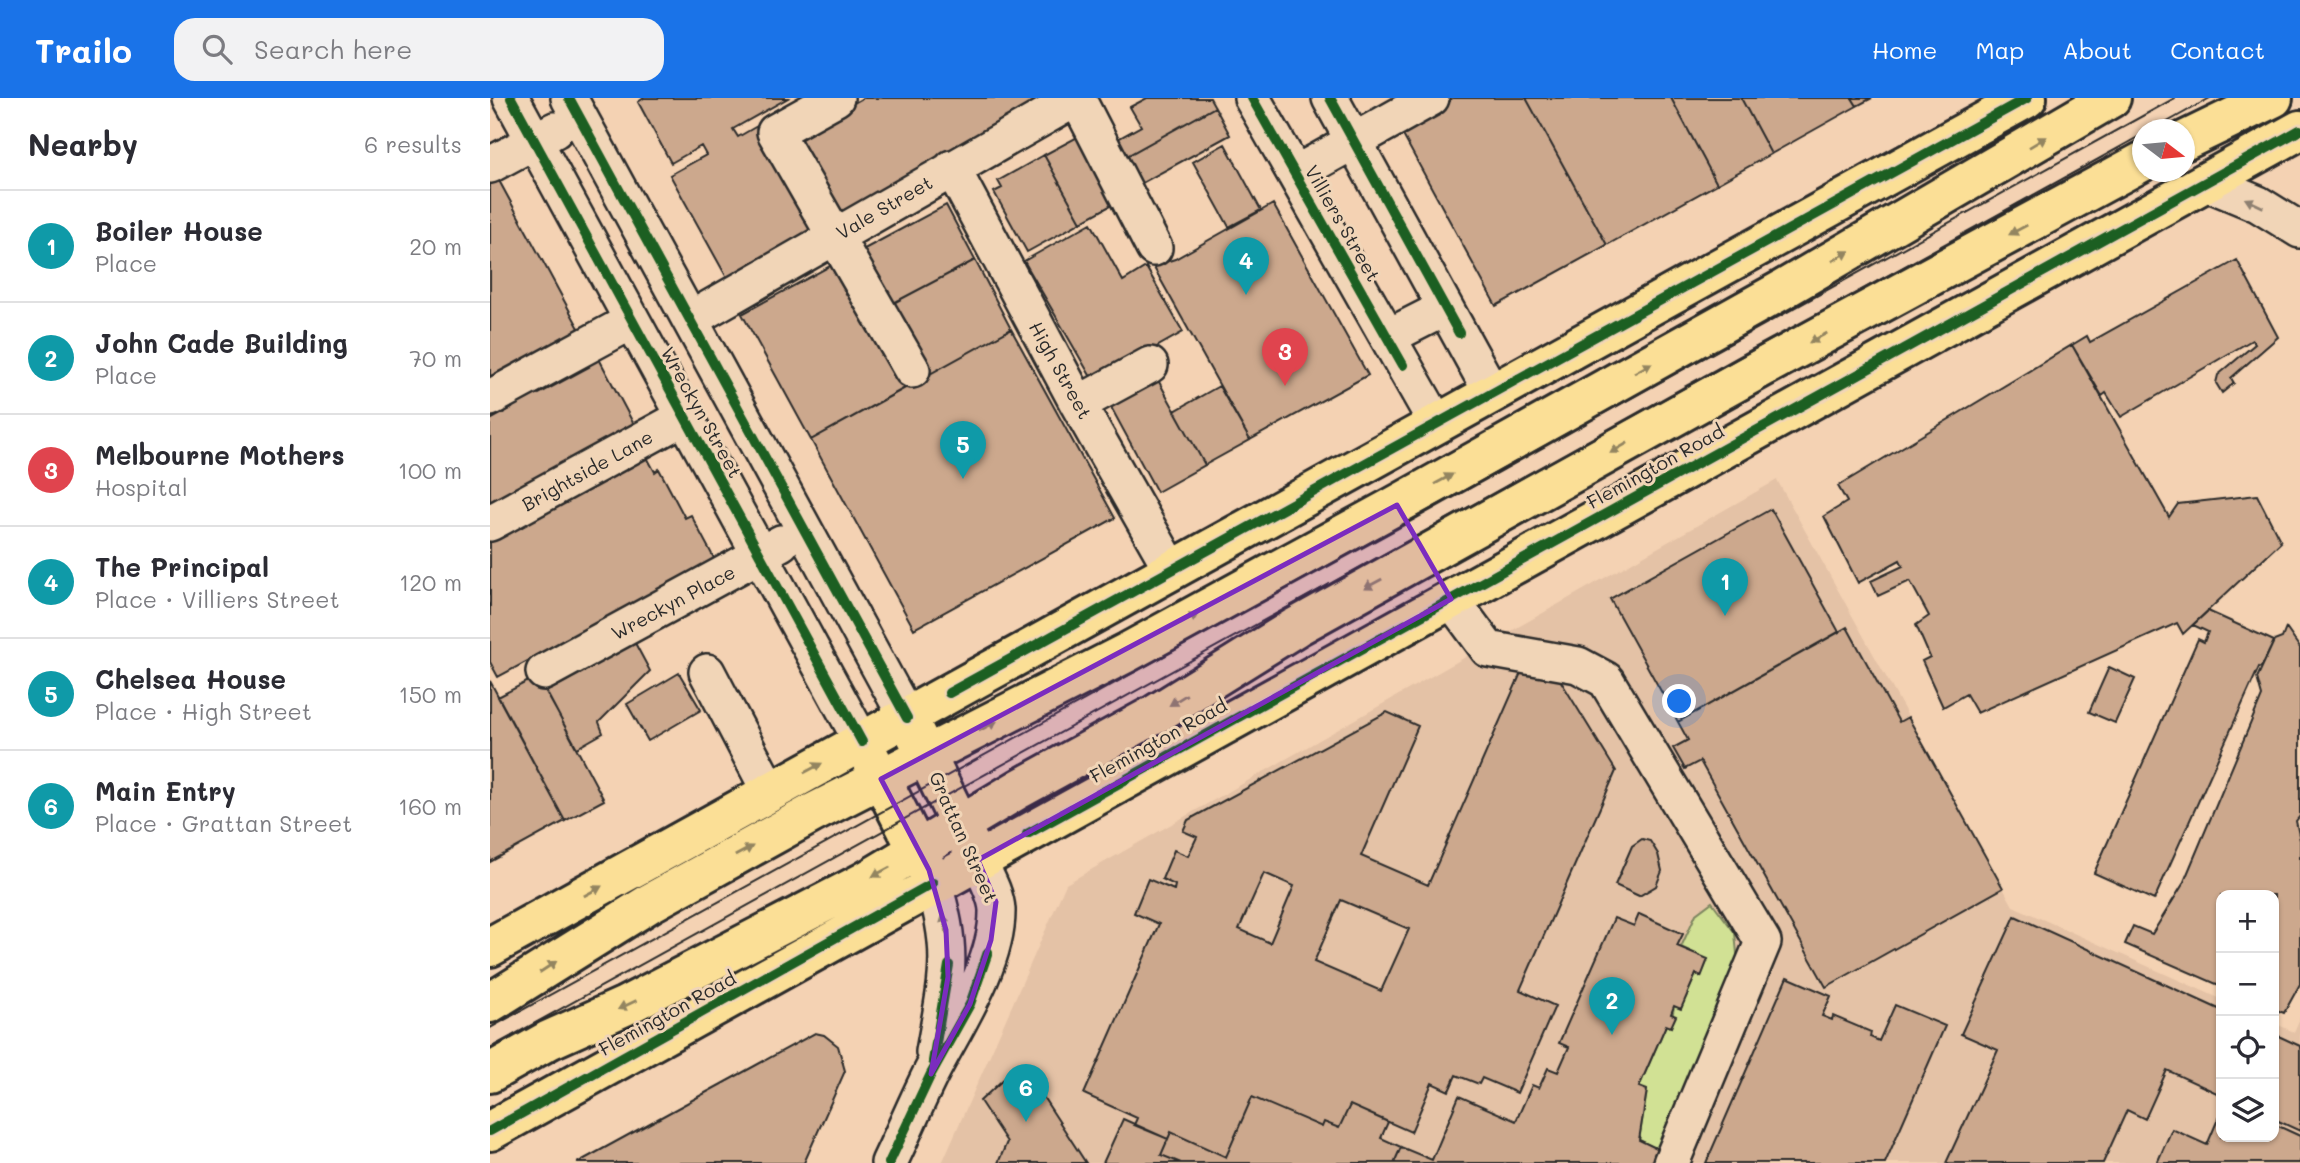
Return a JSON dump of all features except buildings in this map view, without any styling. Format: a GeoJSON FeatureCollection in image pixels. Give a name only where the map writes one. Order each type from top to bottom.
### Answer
{"type":"FeatureCollection","features":[{"type":"Feature","properties":{"kind":"main road"},"geometry":{"type":"LineString","coordinates":[[495,988],[881,779],[1128,652],[1396,505],[1782,290],[2111,98]]}},
{"type":"Feature","properties":{"kind":"main road"},"geometry":{"type":"LineString","coordinates":[[2195,136],[2273,98]]}},
{"type":"Feature","properties":{"kind":"main road"},"geometry":{"type":"LineString","coordinates":[[490,947],[1437,424],[2012,101]]}},
{"type":"Feature","properties":{"kind":"main road","name":"Flemington Road"},"geometry":{"type":"LineString","coordinates":[[490,1073],[570,1029],[926,867],[978,860],[2300,130]]}},
{"type":"Feature","properties":{"kind":"main road","name":"Flemington Road"},"geometry":{"type":"LineString","coordinates":[[490,1131],[926,867],[961,826],[1019,789],[1156,714],[1296,627],[1765,366],[2132,168]]}},
{"type":"Feature","properties":{"kind":"main road"},"geometry":{"type":"LineString","coordinates":[[1396,505],[1451,598]]}},
{"type":"Feature","properties":{"kind":"main road","name":"Grattan Street"},"geometry":{"type":"LineString","coordinates":[[907,718],[978,860]]}},
{"type":"Feature","properties":{"kind":"main road","name":"Grattan Street"},"geometry":{"type":"LineString","coordinates":[[862,742],[926,867]]}},
{"type":"Feature","properties":{"kind":"street","name":"Wreckyn Street"},"geometry":{"type":"LineString","coordinates":[[511,98],[862,742]]}},
{"type":"Feature","properties":{"kind":"street"},"geometry":{"type":"LineString","coordinates":[[836,98],[775,132],[912,370]]}},
{"type":"Feature","properties":{"kind":"street"},"geometry":{"type":"LineString","coordinates":[[1077,98],[1154,247]]}},
{"type":"Feature","properties":{"kind":"street","name":"Vale Street"},"geometry":{"type":"LineString","coordinates":[[490,398],[635,326],[687,312],[834,235],[1077,98]]}},
{"type":"Feature","properties":{"kind":"street","name":"Villiers Street"},"geometry":{"type":"LineString","coordinates":[[1252,98],[1437,424]]}},
{"type":"Feature","properties":{"kind":"street"},"geometry":{"type":"LineString","coordinates":[[1330,98],[1492,393]]}},
{"type":"Feature","properties":{"kind":"street"},"geometry":{"type":"LineString","coordinates":[[1295,174],[1431,98]]}},
{"type":"Feature","properties":{"kind":"street","name":"Wreckyn Street"},"geometry":{"type":"LineString","coordinates":[[574,107],[687,312],[802,531],[907,718]]}},
{"type":"Feature","properties":{"kind":"street"},"geometry":{"type":"LineString","coordinates":[[490,165],[534,141],[574,107]]}},
{"type":"Feature","properties":{"kind":"street","name":"High Street"},"geometry":{"type":"LineString","coordinates":[[952,169],[1078,404],[1172,570]]}},
{"type":"Feature","properties":{"kind":"street"},"geometry":{"type":"LineString","coordinates":[[2205,183],[2258,204],[2300,230]]}},
{"type":"Feature","properties":{"kind":"street"},"geometry":{"type":"LineString","coordinates":[[1388,337],[1445,308]]}},
{"type":"Feature","properties":{"kind":"street"},"geometry":{"type":"LineString","coordinates":[[1078,404],[1150,365]]}},
{"type":"Feature","properties":{"kind":"street","name":"Brightside Lane"},"geometry":{"type":"LineString","coordinates":[[490,523],[684,417]]}},
{"type":"Feature","properties":{"kind":"street","name":"Wreckyn Place"},"geometry":{"type":"LineString","coordinates":[[544,672],[802,531]]}},
{"type":"Feature","properties":{"kind":"street"},"geometry":{"type":"LineString","coordinates":[[1451,598],[1489,649],[1578,665],[1606,680],[1763,943],[1671,1163]]}},
{"type":"Feature","properties":{"kind":"street"},"geometry":{"type":"LineString","coordinates":[[707,672],[769,792]]}},
{"type":"Feature","properties":{"kind":"street","name":"Grattan Street"},"geometry":{"type":"LineString","coordinates":[[890,1163],[930,1074],[970,1004],[993,932],[996,902],[978,860]]}},
{"type":"Feature","properties":{"kind":"street","name":"Grattan Street"},"geometry":{"type":"LineString","coordinates":[[926,867],[945,923],[949,954],[930,1074]]}},
{"type":"Feature","properties":{"kind":"highlighted area"},"geometry":{"type":"Polygon","coordinates":[[[1397,505],[1451,599],[978,860],[996,902],[991,940],[970,1004],[931,1074],[948,977],[946,930],[929,870],[881,779],[1397,505]]]}},
{"type":"Feature","properties":{"kind":"shaded area"},"geometry":{"type":"Polygon","coordinates":[[[1777,480],[2013,906],[2216,997],[2216,1142],[2279,1142],[2279,1025],[2294,1032],[2300,1018],[2300,1163],[942,1163],[1066,884],[1777,480]]]}},
{"type":"Feature","properties":{"kind":"green space"},"geometry":{"type":"Polygon","coordinates":[[[1712,902],[1735,933],[1738,964],[1660,1150],[1639,1140],[1647,1091],[1639,1087],[1666,1025],[1671,1027],[1674,1006],[1681,1008],[1696,974],[1701,976],[1708,960],[1681,947],[1696,914],[1712,902]]]}},
{"type":"Feature","properties":{"kind":"tram line"},"geometry":{"type":"LineString","coordinates":[[490,1028],[2175,98]]}},
{"type":"Feature","properties":{"kind":"tram line"},"geometry":{"type":"LineString","coordinates":[[2173,119],[2210,98]]}},
{"type":"Feature","properties":{"kind":"tram line"},"geometry":{"type":"LineString","coordinates":[[490,1048],[2132,141]]}},
{"type":"Feature","properties":{"kind":"cycle path"},"geometry":{"type":"LineString","coordinates":[[511,98],[862,742]]}},
{"type":"Feature","properties":{"kind":"cycle path"},"geometry":{"type":"LineString","coordinates":[[569,98],[907,718]]}},
{"type":"Feature","properties":{"kind":"cycle path"},"geometry":{"type":"LineString","coordinates":[[1252,98],[1403,365]]}},
{"type":"Feature","properties":{"kind":"cycle path"},"geometry":{"type":"LineString","coordinates":[[1330,98],[1459,333]]}},
{"type":"Feature","properties":{"kind":"cycle path"},"geometry":{"type":"LineString","coordinates":[[949,693],[2027,98]]}},
{"type":"Feature","properties":{"kind":"cycle path"},"geometry":{"type":"LineString","coordinates":[[1027,834],[2300,130]]}},
{"type":"Feature","properties":{"kind":"cycle path"},"geometry":{"type":"LineString","coordinates":[[490,1131],[933,883]]}},
{"type":"Feature","properties":{"kind":"cycle path"},"geometry":{"type":"LineString","coordinates":[[889,1163],[931,1074],[970,1004],[988,952]]}},
{"type":"Feature","properties":{"kind":"cycle path"},"geometry":{"type":"LineString","coordinates":[[933,1061],[949,965]]}},
{"type":"Feature","properties":{"kind":"place","name":"The Principal"},"geometry":{"type":"Point","coordinates":[1246,295]}},
{"type":"Feature","properties":{"kind":"place","name":"Melbourne Mothers"},"geometry":{"type":"Point","coordinates":[1285,386]}},
{"type":"Feature","properties":{"kind":"place","name":"Chelsea House"},"geometry":{"type":"Point","coordinates":[963,479]}},
{"type":"Feature","properties":{"kind":"place","name":"Boiler House"},"geometry":{"type":"Point","coordinates":[1725,616]}},
{"type":"Feature","properties":{"kind":"place","name":"John Cade Building"},"geometry":{"type":"Point","coordinates":[1612,1035]}},
{"type":"Feature","properties":{"kind":"place","name":"Main Entry"},"geometry":{"type":"Point","coordinates":[1026,1122]}}]}
